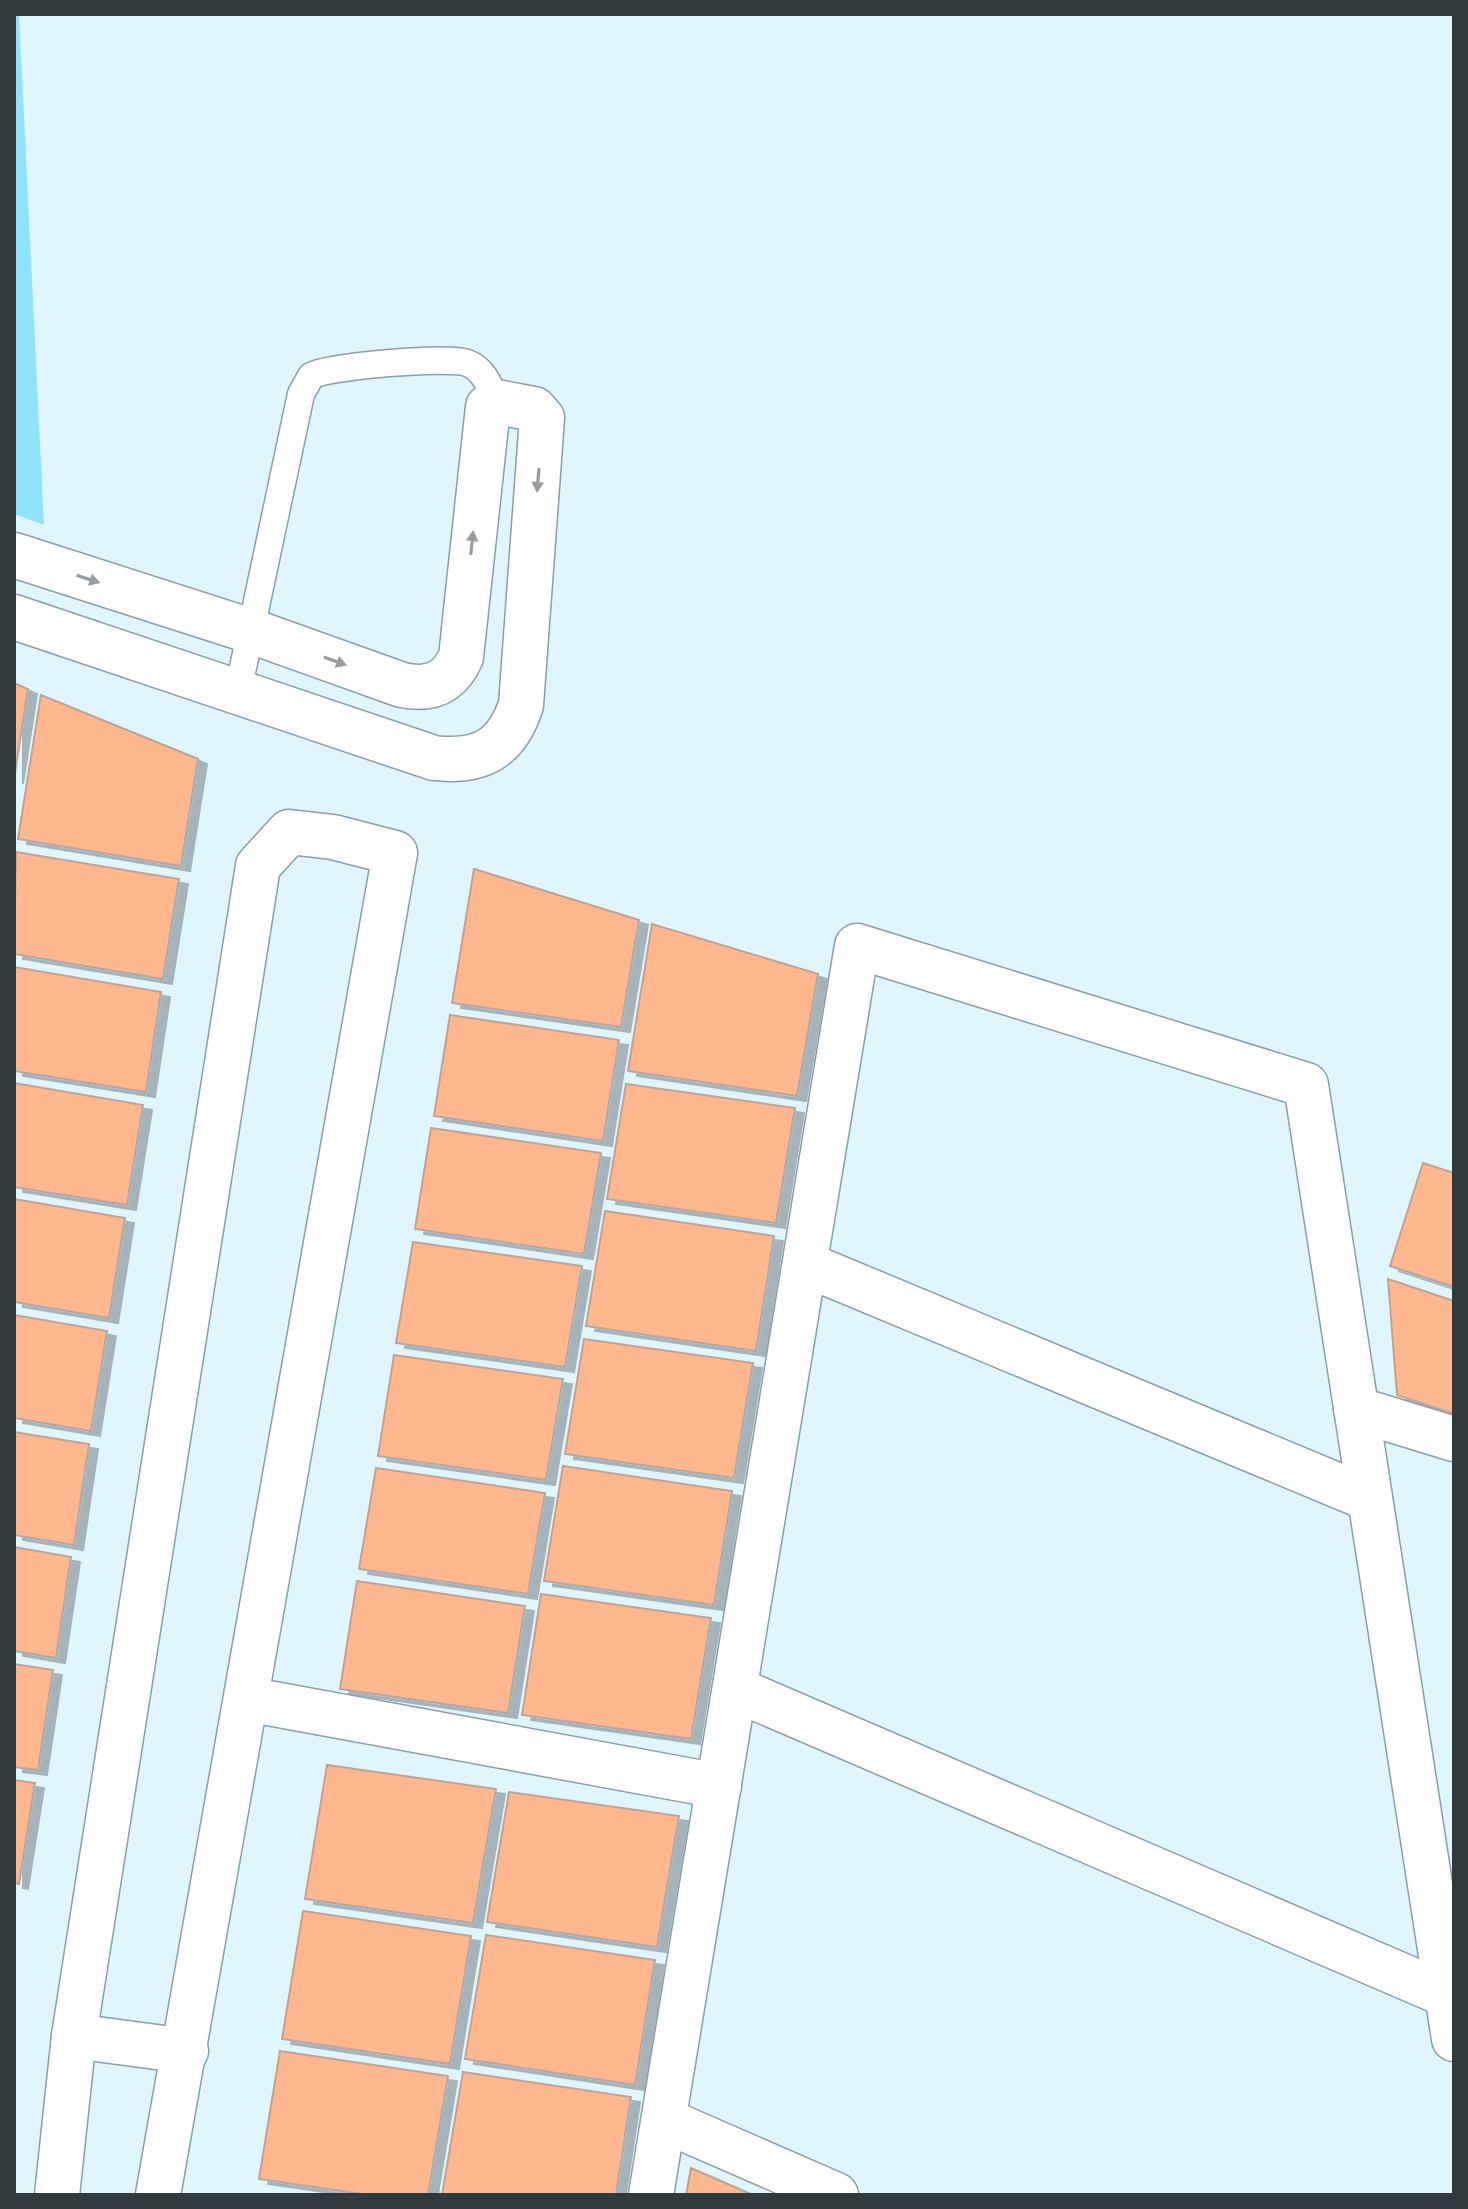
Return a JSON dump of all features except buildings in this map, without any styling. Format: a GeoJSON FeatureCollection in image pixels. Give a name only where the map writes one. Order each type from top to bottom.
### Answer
{"type":"FeatureCollection","features":[{"type":"Feature","properties":{"kind":"street"},"geometry":{"type":"LineString","coordinates":[[14,555],[420,689],[446,680],[461,657],[485,414],[491,404],[497,402],[534,409],[542,418],[521,705],[501,742],[486,753],[460,761],[434,758],[14,617]]}},
{"type":"Feature","properties":{"kind":"street"},"geometry":{"type":"LineString","coordinates":[[57,2195],[74,2036],[258,866],[289,832],[333,837],[395,853],[186,2051],[158,2195]]}},
{"type":"Feature","properties":{"kind":"street"},"geometry":{"type":"LineString","coordinates":[[651,2195],[857,946],[1306,1085],[1454,2039]]}},
{"type":"Feature","properties":{"kind":"street"},"geometry":{"type":"LineString","coordinates":[[805,1264],[1370,1499]]}},
{"type":"Feature","properties":{"kind":"street"},"geometry":{"type":"LineString","coordinates":[[1356,1409],[1454,1439]]}},
{"type":"Feature","properties":{"kind":"street"},"geometry":{"type":"LineString","coordinates":[[735,1689],[1447,1995]]}},
{"type":"Feature","properties":{"kind":"street"},"geometry":{"type":"LineString","coordinates":[[247,1699],[719,1786]]}},
{"type":"Feature","properties":{"kind":"street"},"geometry":{"type":"LineString","coordinates":[[74,2036],[186,2051]]}},
{"type":"Feature","properties":{"kind":"street"},"geometry":{"type":"LineString","coordinates":[[664,2120],[836,2195]]}},
{"type":"Feature","properties":{"kind":"lane"},"geometry":{"type":"LineString","coordinates":[[238,691],[301,394],[311,376],[332,368],[465,362],[485,377],[497,402]]}},
{"type":"Feature","properties":{"kind":"shaded area"},"geometry":{"type":"Polygon","coordinates":[[[14,14],[19,14],[44,525],[14,514],[14,14]]]}}]}
